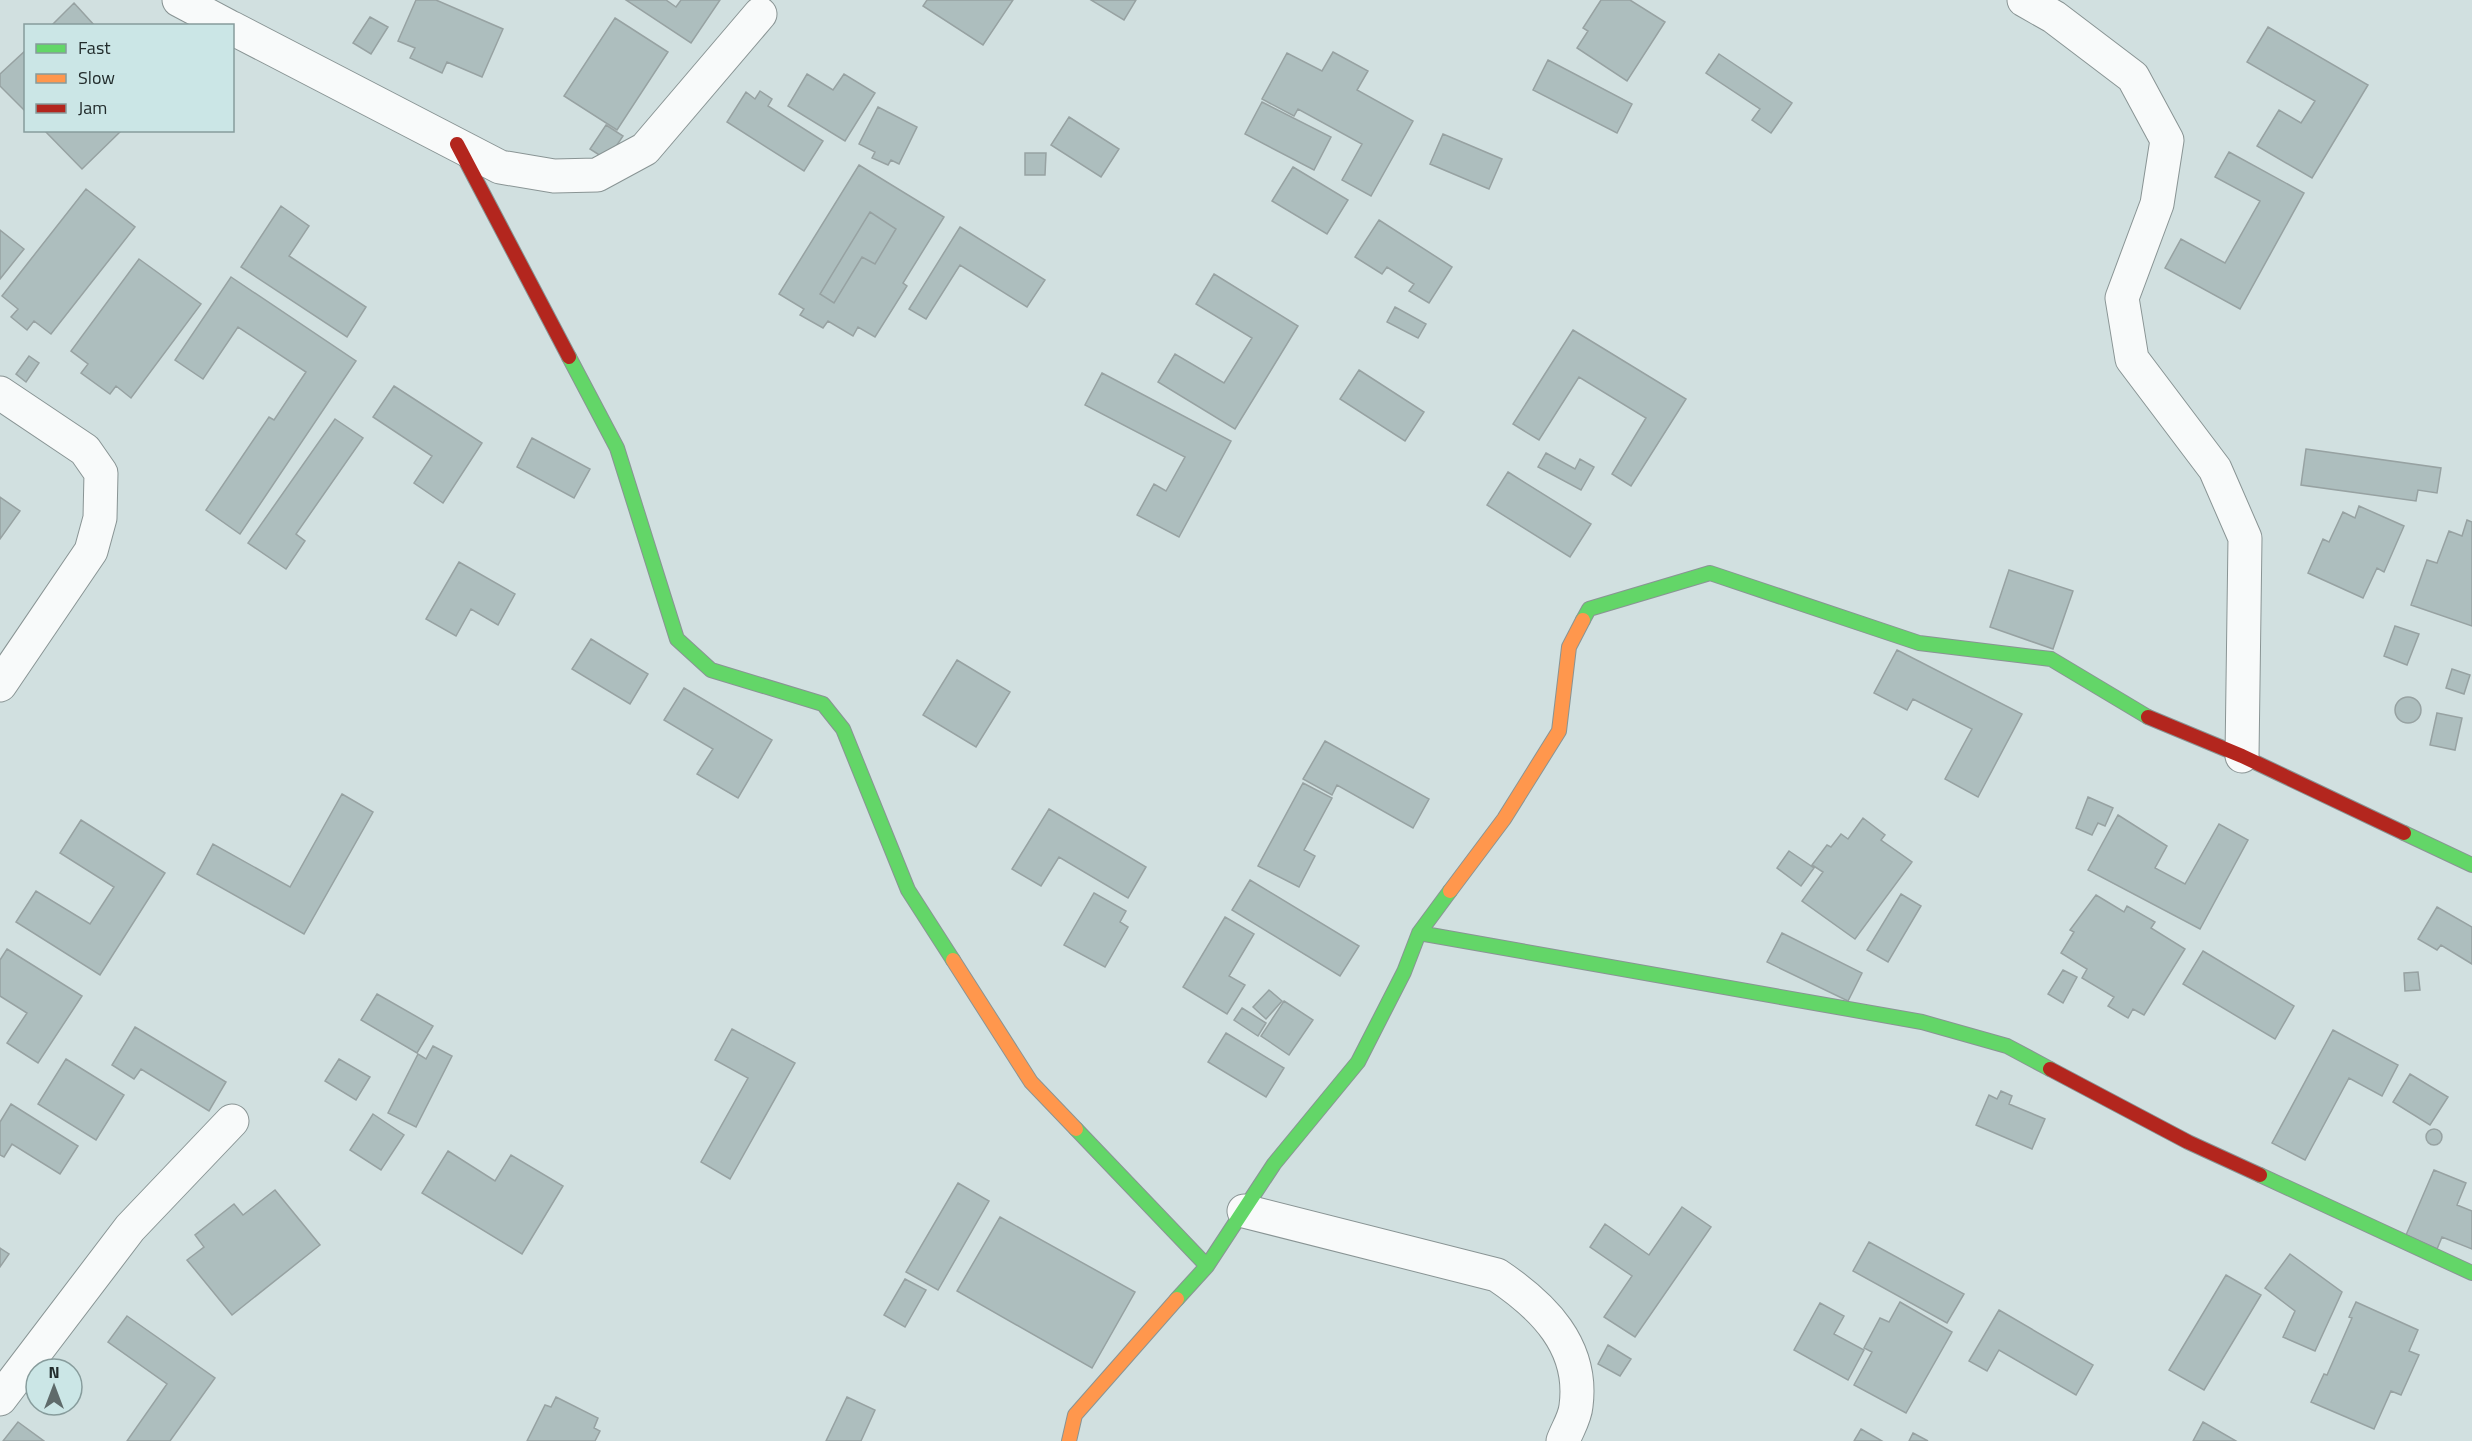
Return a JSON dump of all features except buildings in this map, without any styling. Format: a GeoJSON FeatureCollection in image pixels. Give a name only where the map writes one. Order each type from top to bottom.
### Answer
{"type":"FeatureCollection","features":[{"type":"Feature","properties":{"kind":"street"},"geometry":{"type":"LineString","coordinates":[[179,0],[224,24]]}},
{"type":"Feature","properties":{"kind":"street"},"geometry":{"type":"LineString","coordinates":[[2024,0],[2054,17],[2133,77],[2168,140],[2157,204],[2122,298],[2132,359],[2215,469],[2245,538],[2242,756]]}},
{"type":"Feature","properties":{"kind":"street"},"geometry":{"type":"LineString","coordinates":[[234,29],[500,166],[554,177],[597,175],[645,149],[760,14]]}},
{"type":"Feature","properties":{"kind":"street"},"geometry":{"type":"LineString","coordinates":[[457,144],[617,448],[677,639],[711,670],[823,704],[843,729],[908,890],[1031,1082],[1207,1266]]}},
{"type":"Feature","properties":{"kind":"street"},"geometry":{"type":"LineString","coordinates":[[0,393],[85,450],[101,473],[100,518],[91,551],[0,685]]}},
{"type":"Feature","properties":{"kind":"street"},"geometry":{"type":"LineString","coordinates":[[1069,1441],[1075,1415],[1126,1354],[1207,1266],[1274,1164],[1358,1062],[1404,972],[1419,933],[1504,819],[1559,731],[1569,647],[1589,609],[1710,573],[1919,643],[2051,659],[2150,718],[2242,756],[2472,865]]}},
{"type":"Feature","properties":{"kind":"street"},"geometry":{"type":"LineString","coordinates":[[1419,933],[1922,1022],[2007,1046],[2188,1142],[2472,1273]]}},
{"type":"Feature","properties":{"kind":"street"},"geometry":{"type":"LineString","coordinates":[[0,1399],[130,1228],[232,1121]]}},
{"type":"Feature","properties":{"kind":"street"},"geometry":{"type":"LineString","coordinates":[[1244,1211],[1497,1275],[1527,1295],[1557,1326],[1576,1371],[1576,1408],[1563,1441]]}},
{"type":"Feature","properties":{"kind":"traffic: fast"},"geometry":{"type":"LineString","coordinates":[[569,357],[617,448],[677,639],[711,670],[823,704],[843,729],[908,890],[953,960]]}},
{"type":"Feature","properties":{"kind":"traffic: fast"},"geometry":{"type":"LineString","coordinates":[[1583,620],[1589,609],[1710,573],[1919,643],[2051,659],[2148,717]]}},
{"type":"Feature","properties":{"kind":"traffic: fast"},"geometry":{"type":"LineString","coordinates":[[2404,833],[2472,865]]}},
{"type":"Feature","properties":{"kind":"traffic: fast"},"geometry":{"type":"LineString","coordinates":[[1177,1299],[1207,1266],[1274,1164],[1358,1062],[1404,972],[1419,933],[1450,891]]}},
{"type":"Feature","properties":{"kind":"traffic: fast"},"geometry":{"type":"LineString","coordinates":[[1419,933],[1922,1022],[2007,1046],[2050,1069]]}},
{"type":"Feature","properties":{"kind":"traffic: fast"},"geometry":{"type":"LineString","coordinates":[[1076,1129],[1207,1266]]}},
{"type":"Feature","properties":{"kind":"traffic: fast"},"geometry":{"type":"LineString","coordinates":[[2260,1175],[2472,1273]]}},
{"type":"Feature","properties":{"kind":"traffic: slow"},"geometry":{"type":"LineString","coordinates":[[1450,891],[1504,819],[1559,731],[1569,647],[1583,620]]}},
{"type":"Feature","properties":{"kind":"traffic: slow"},"geometry":{"type":"LineString","coordinates":[[953,960],[1031,1082],[1076,1129]]}},
{"type":"Feature","properties":{"kind":"traffic: slow"},"geometry":{"type":"LineString","coordinates":[[1069,1441],[1075,1415],[1177,1299]]}},
{"type":"Feature","properties":{"kind":"traffic: jam"},"geometry":{"type":"LineString","coordinates":[[457,144],[569,357]]}},
{"type":"Feature","properties":{"kind":"traffic: jam"},"geometry":{"type":"LineString","coordinates":[[2148,717],[2242,756],[2404,833]]}},
{"type":"Feature","properties":{"kind":"traffic: jam"},"geometry":{"type":"LineString","coordinates":[[2050,1069],[2188,1142],[2260,1175]]}}]}
